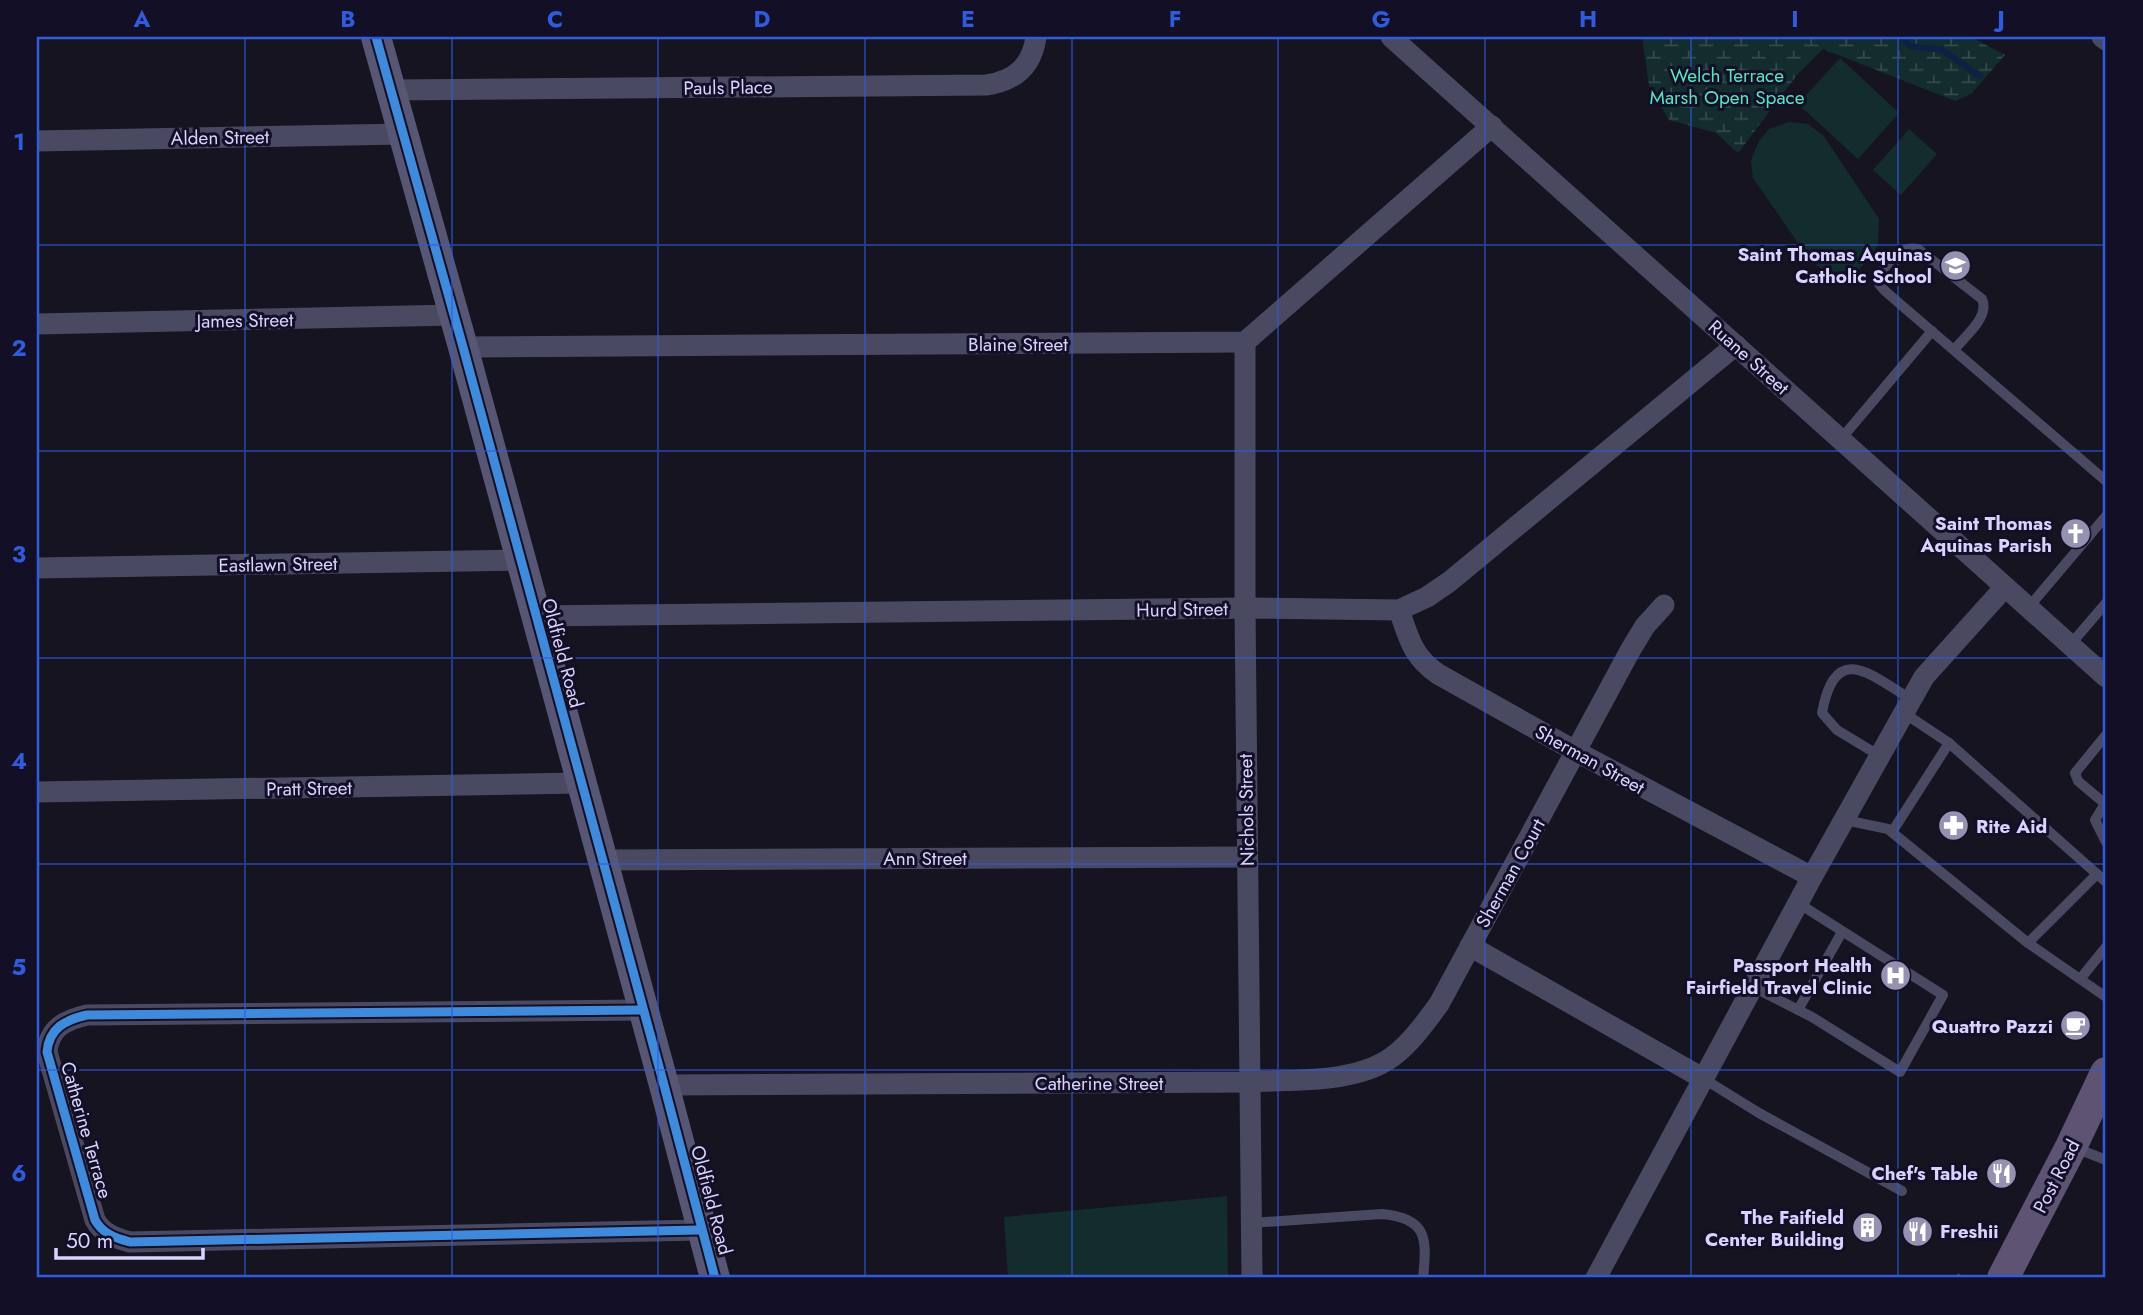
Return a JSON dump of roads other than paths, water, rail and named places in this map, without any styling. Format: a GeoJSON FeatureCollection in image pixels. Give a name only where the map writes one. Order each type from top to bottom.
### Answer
{"type":"FeatureCollection","features":[{"type":"Feature","properties":{"kind":"main road","name":"Post Road"},"geometry":{"type":"LineString","coordinates":[[2003,1278],[2106,1073]]}},
{"type":"Feature","properties":{"kind":"street","name":"Oldfield Road"},"geometry":{"type":"LineString","coordinates":[[376,37],[393,90],[715,1278]]}},
{"type":"Feature","properties":{"kind":"street","name":"Pauls Place"},"geometry":{"type":"LineString","coordinates":[[393,90],[986,85],[1006,81],[1022,71],[1032,54],[1036,37]]}},
{"type":"Feature","properties":{"kind":"street","name":"Ruane Street"},"geometry":{"type":"LineString","coordinates":[[1391,37],[2106,677]]}},
{"type":"Feature","properties":{"kind":"street"},"geometry":{"type":"LineString","coordinates":[[2102,37],[2106,40]]}},
{"type":"Feature","properties":{"kind":"street"},"geometry":{"type":"LineString","coordinates":[[1245,342],[1492,126]]}},
{"type":"Feature","properties":{"kind":"street","name":"Alden Street"},"geometry":{"type":"LineString","coordinates":[[37,141],[404,134]]}},
{"type":"Feature","properties":{"kind":"street","name":"James Street"},"geometry":{"type":"LineString","coordinates":[[37,324],[454,315]]}},
{"type":"Feature","properties":{"kind":"street","name":"Blaine Street"},"geometry":{"type":"LineString","coordinates":[[463,347],[1245,342]]}},
{"type":"Feature","properties":{"kind":"street","name":"Nichols Street"},"geometry":{"type":"LineString","coordinates":[[1245,342],[1252,1278]]}},
{"type":"Feature","properties":{"kind":"street","name":"Hurd Street"},"geometry":{"type":"LineString","coordinates":[[535,615],[1245,608],[1399,610],[1427,597],[1449,582],[1736,345]]}},
{"type":"Feature","properties":{"kind":"street","name":"Eastlawn Street"},"geometry":{"type":"LineString","coordinates":[[37,568],[520,559]]}},
{"type":"Feature","properties":{"kind":"street"},"geometry":{"type":"LineString","coordinates":[[1596,1278],[1812,877],[1924,677],[2005,587]]}},
{"type":"Feature","properties":{"kind":"street","name":"Sherman Court"},"geometry":{"type":"LineString","coordinates":[[1664,604],[1645,626],[1631,649],[1470,946],[1704,1079]]}},
{"type":"Feature","properties":{"kind":"street","name":"Sherman Street"},"geometry":{"type":"LineString","coordinates":[[1399,610],[1413,650],[1429,667],[1577,752],[1812,877]]}},
{"type":"Feature","properties":{"kind":"street","name":"Pratt Street"},"geometry":{"type":"LineString","coordinates":[[37,792],[580,783]]}},
{"type":"Feature","properties":{"kind":"street","name":"Ann Street"},"geometry":{"type":"LineString","coordinates":[[603,860],[1247,857]]}},
{"type":"Feature","properties":{"kind":"street","name":"Catherine Street"},"geometry":{"type":"LineString","coordinates":[[664,1085],[1249,1082],[1356,1074],[1392,1057],[1423,1026],[1439,1003],[1470,946]]}},
{"type":"Feature","properties":{"kind":"street","name":"Catherine Terrace"},"geometry":{"type":"LineString","coordinates":[[643,1010],[87,1015],[72,1019],[54,1030],[48,1041],[47,1052],[95,1220],[99,1228],[130,1242],[701,1230]]}},
{"type":"Feature","properties":{"kind":"lane"},"geometry":{"type":"LineString","coordinates":[[1954,350],[1983,316],[1985,306],[1982,299],[1918,249],[1909,247],[1901,250],[1880,273],[1879,284],[1932,331],[1954,350],[2106,481]]}},
{"type":"Feature","properties":{"kind":"lane"},"geometry":{"type":"LineString","coordinates":[[1841,439],[1932,331]]}},
{"type":"Feature","properties":{"kind":"lane"},"geometry":{"type":"LineString","coordinates":[[2028,608],[2106,516]]}},
{"type":"Feature","properties":{"kind":"lane"},"geometry":{"type":"LineString","coordinates":[[2070,645],[2106,603]]}},
{"type":"Feature","properties":{"kind":"lane"},"geometry":{"type":"LineString","coordinates":[[1880,756],[1837,730],[1822,713],[1826,693],[1843,669],[1851,667],[1863,670],[2102,878],[2028,943]]}},
{"type":"Feature","properties":{"kind":"lane"},"geometry":{"type":"LineString","coordinates":[[2106,735],[2075,773],[2078,780],[2105,802],[2095,820],[2106,842]]}},
{"type":"Feature","properties":{"kind":"lane"},"geometry":{"type":"LineString","coordinates":[[1892,832],[1949,743]]}},
{"type":"Feature","properties":{"kind":"lane"},"geometry":{"type":"LineString","coordinates":[[1844,820],[1888,829],[2028,943],[2106,996]]}},
{"type":"Feature","properties":{"kind":"lane"},"geometry":{"type":"LineString","coordinates":[[1753,987],[1798,1010],[1900,1072],[1943,995],[1798,903]]}},
{"type":"Feature","properties":{"kind":"lane"},"geometry":{"type":"LineString","coordinates":[[1798,1010],[1842,932]]}},
{"type":"Feature","properties":{"kind":"lane"},"geometry":{"type":"LineString","coordinates":[[2081,978],[2106,947]]}},
{"type":"Feature","properties":{"kind":"lane"},"geometry":{"type":"LineString","coordinates":[[1704,1079],[1759,1113],[1902,1191]]}},
{"type":"Feature","properties":{"kind":"lane"},"geometry":{"type":"LineString","coordinates":[[2071,1147],[2106,1160]]}},
{"type":"Feature","properties":{"kind":"lane"},"geometry":{"type":"LineString","coordinates":[[1251,1223],[1382,1214],[1400,1216],[1421,1232],[1426,1245],[1423,1278]]}},
{"type":"Feature","properties":{"kind":"waterway"},"geometry":{"type":"LineString","coordinates":[[1901,37],[1910,46],[1942,50],[1980,76]]}},
{"type":"Feature","properties":{"kind":"place","name":"Saint Thomas Aquinas Catholic School"},"geometry":{"type":"Point","coordinates":[1955,265]}},
{"type":"Feature","properties":{"kind":"place","name":"Saint Thomas Aquinas Parish"},"geometry":{"type":"Point","coordinates":[2075,534]}},
{"type":"Feature","properties":{"kind":"place","name":"Rite Aid"},"geometry":{"type":"Point","coordinates":[1953,826]}},
{"type":"Feature","properties":{"kind":"place","name":"Passport Health Fairfield Travel Clinic"},"geometry":{"type":"Point","coordinates":[1895,976]}},
{"type":"Feature","properties":{"kind":"place","name":"Quattro Pazzi"},"geometry":{"type":"Point","coordinates":[2076,1026]}},
{"type":"Feature","properties":{"kind":"place","name":"Chef's Table"},"geometry":{"type":"Point","coordinates":[2001,1173]}},
{"type":"Feature","properties":{"kind":"place","name":"The Faifield Center Building"},"geometry":{"type":"Point","coordinates":[1867,1228]}},
{"type":"Feature","properties":{"kind":"place","name":"Freshii"},"geometry":{"type":"Point","coordinates":[1917,1231]}},
{"type":"Feature","properties":{"kind":"park label","name":"Welch Terrace Marsh Open Space"},"geometry":{"type":"Point","coordinates":[1727,86]}}]}
